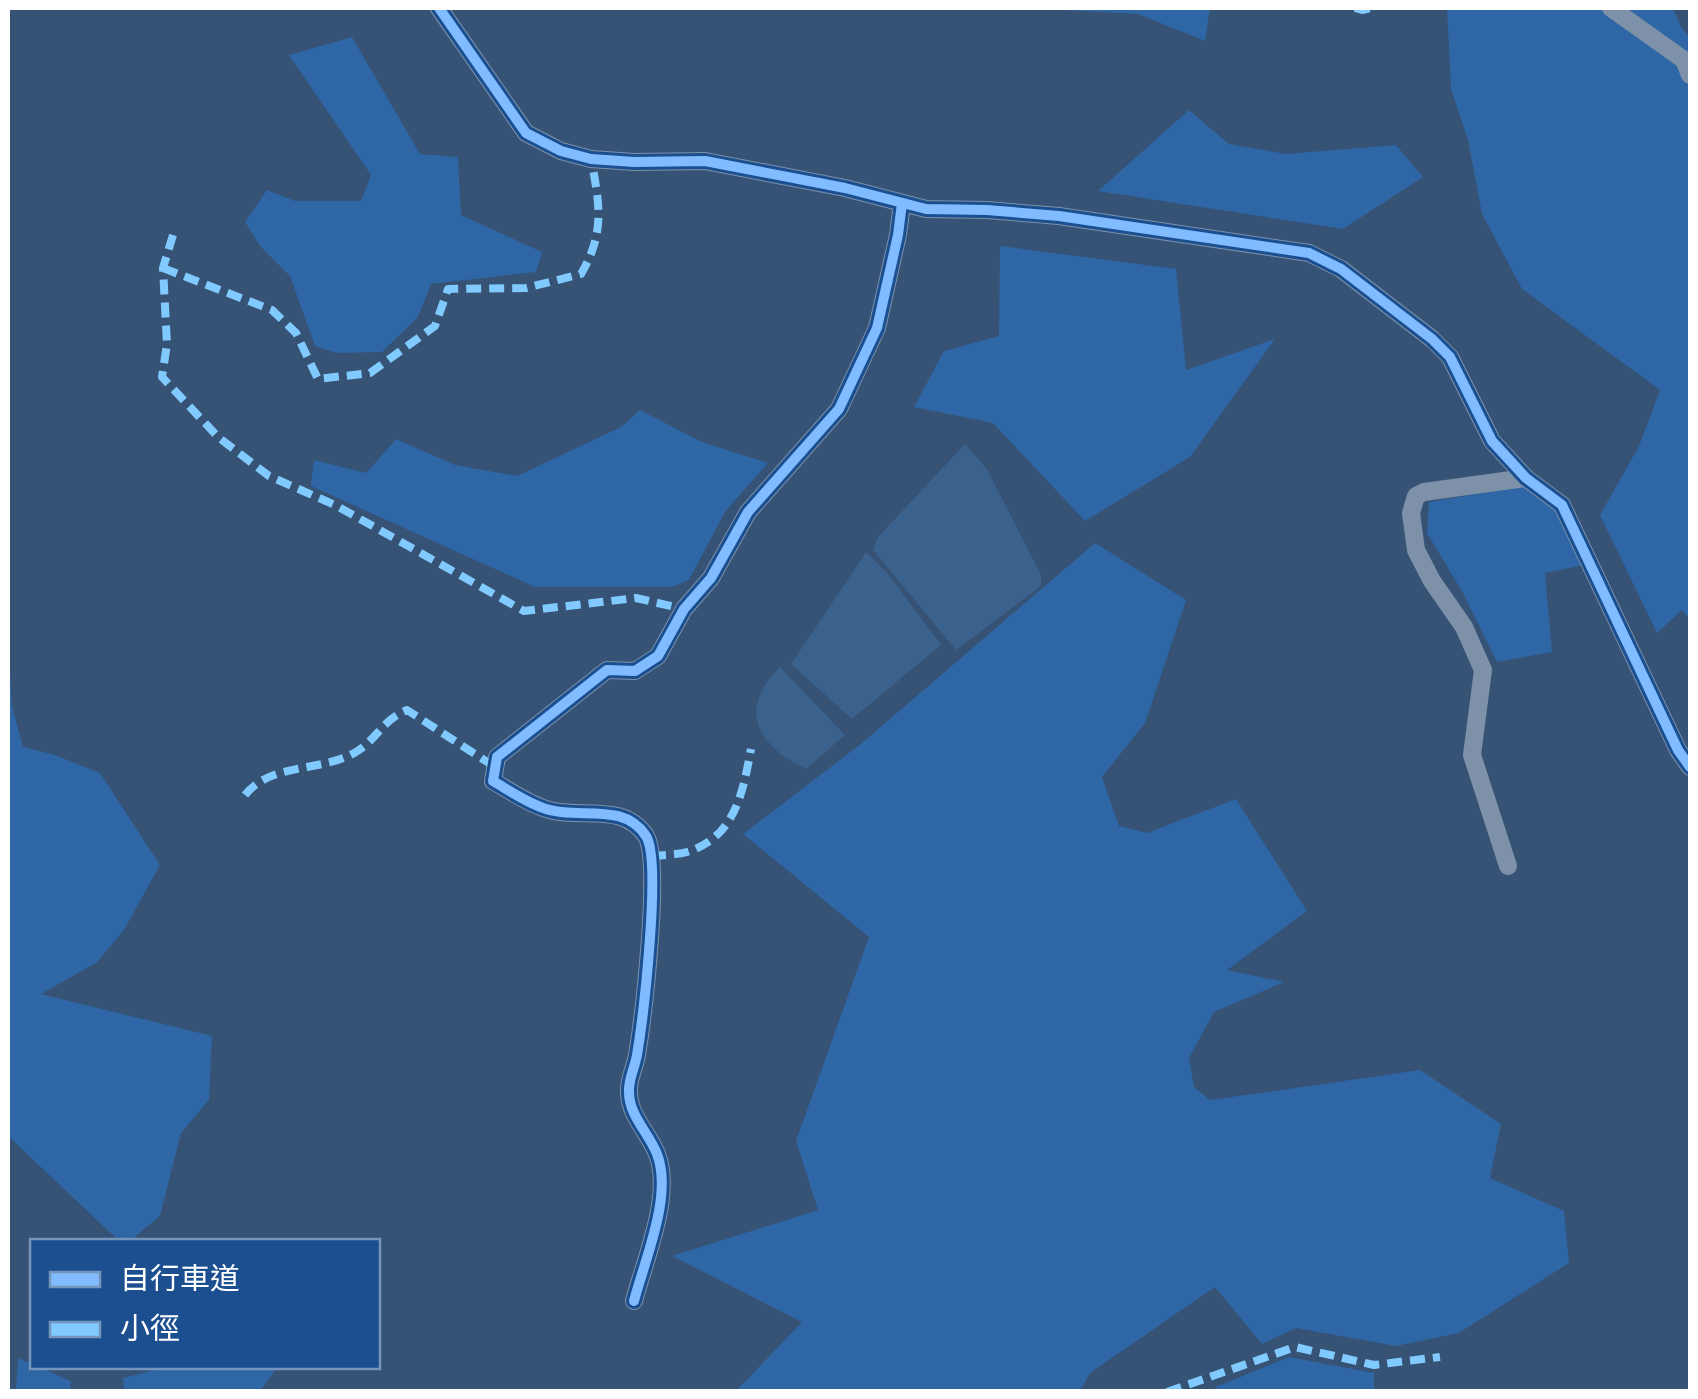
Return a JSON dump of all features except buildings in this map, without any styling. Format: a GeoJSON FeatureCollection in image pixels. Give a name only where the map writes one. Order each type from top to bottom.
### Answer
{"type":"FeatureCollection","features":[{"type":"Feature","properties":{"kind":"street"},"geometry":{"type":"LineString","coordinates":[[439,8],[526,133],[549,147],[590,159],[705,162],[845,188],[926,209],[1059,216],[1309,253],[1342,269],[1441,348],[1450,358],[1492,442],[1526,478],[1562,505],[1678,750],[1690,767]]}},
{"type":"Feature","properties":{"kind":"street"},"geometry":{"type":"LineString","coordinates":[[1611,8],[1684,60],[1690,75]]}},
{"type":"Feature","properties":{"kind":"street"},"geometry":{"type":"LineString","coordinates":[[634,1301],[664,1186],[656,1152],[636,1120],[628,1092],[637,1054],[651,918],[652,862],[647,837],[631,821],[607,813],[549,811],[516,796],[493,781],[497,757],[606,670],[635,670],[658,656],[684,609],[711,578],[748,512],[840,409],[877,328],[902,204]]}},
{"type":"Feature","properties":{"kind":"street"},"geometry":{"type":"LineString","coordinates":[[1508,866],[1472,755],[1483,670],[1464,627],[1432,582],[1416,550],[1410,512],[1416,496],[1424,492],[1526,478]]}},
{"type":"Feature","properties":{"kind":"shaded area"},"geometry":{"type":"Polygon","coordinates":[[[1065,8],[1210,8],[1205,41],[1138,14],[1065,8]]]}},
{"type":"Feature","properties":{"kind":"shaded area"},"geometry":{"type":"Polygon","coordinates":[[[1447,8],[1673,8],[1690,38],[1690,619],[1682,610],[1657,633],[1600,515],[1639,446],[1660,390],[1522,289],[1482,214],[1468,140],[1451,89],[1447,8]]]}},
{"type":"Feature","properties":{"kind":"shaded area"},"geometry":{"type":"Polygon","coordinates":[[[352,37],[420,154],[458,157],[461,215],[542,252],[536,272],[431,284],[418,317],[382,352],[336,353],[315,346],[290,276],[260,246],[245,222],[267,190],[295,201],[361,201],[371,175],[289,55],[352,37]]]}},
{"type":"Feature","properties":{"kind":"shaded area"},"geometry":{"type":"Polygon","coordinates":[[[1189,110],[1229,144],[1286,154],[1396,145],[1423,177],[1343,229],[1098,191],[1189,110]]]}},
{"type":"Feature","properties":{"kind":"shaded area"},"geometry":{"type":"Polygon","coordinates":[[[1000,246],[1176,269],[1186,370],[1275,339],[1190,457],[1085,521],[993,423],[914,407],[944,351],[999,336],[1000,246]]]}},
{"type":"Feature","properties":{"kind":"shaded area"},"geometry":{"type":"Polygon","coordinates":[[[640,410],[702,442],[768,463],[725,512],[689,580],[672,587],[535,587],[311,486],[314,460],[366,473],[396,439],[455,465],[517,476],[621,427],[640,410]]]}},
{"type":"Feature","properties":{"kind":"shaded area"},"geometry":{"type":"Polygon","coordinates":[[[965,444],[987,469],[1041,575],[1041,586],[956,650],[873,550],[878,537],[965,444]]]}},
{"type":"Feature","properties":{"kind":"shaded area"},"geometry":{"type":"Polygon","coordinates":[[[1524,486],[1558,508],[1589,564],[1545,573],[1552,652],[1497,662],[1463,593],[1427,533],[1429,502],[1524,486]]]}},
{"type":"Feature","properties":{"kind":"shaded area"},"geometry":{"type":"Polygon","coordinates":[[[1095,543],[1186,600],[1145,723],[1102,777],[1119,826],[1147,833],[1236,799],[1307,911],[1227,970],[1284,982],[1214,1012],[1189,1058],[1194,1087],[1210,1100],[1420,1070],[1501,1124],[1490,1178],[1564,1211],[1569,1263],[1459,1333],[1396,1346],[1296,1328],[1262,1344],[1215,1287],[1090,1373],[1080,1391],[736,1391],[802,1322],[672,1256],[818,1210],[796,1141],[869,937],[743,834],[862,743],[1095,543]]]}},
{"type":"Feature","properties":{"kind":"shaded area"},"geometry":{"type":"Polygon","coordinates":[[[866,552],[889,575],[941,645],[852,719],[791,664],[866,552]]]}},
{"type":"Feature","properties":{"kind":"shaded area"},"geometry":{"type":"Polygon","coordinates":[[[8,635],[12,706],[23,747],[100,773],[160,865],[124,930],[96,963],[41,994],[212,1036],[209,1100],[181,1133],[160,1216],[132,1239],[117,1239],[8,1136],[8,635]]]}},
{"type":"Feature","properties":{"kind":"shaded area"},"geometry":{"type":"Polygon","coordinates":[[[780,667],[845,735],[806,769],[775,749],[759,725],[759,697],[780,667]]]}},
{"type":"Feature","properties":{"kind":"shaded area"},"geometry":{"type":"Polygon","coordinates":[[[1289,1357],[1374,1373],[1374,1391],[1216,1391],[1216,1387],[1289,1357]]]}},
{"type":"Feature","properties":{"kind":"shaded area"},"geometry":{"type":"Polygon","coordinates":[[[18,1358],[30,1363],[30,1369],[43,1369],[71,1381],[70,1391],[16,1391],[18,1358]]]}},
{"type":"Feature","properties":{"kind":"shaded area"},"geometry":{"type":"Polygon","coordinates":[[[159,1369],[276,1369],[260,1391],[124,1391],[123,1378],[159,1369]]]}},
{"type":"Feature","properties":{"kind":"marked path"},"geometry":{"type":"LineString","coordinates":[[1355,8],[1371,8]]}},
{"type":"Feature","properties":{"kind":"marked path"},"geometry":{"type":"LineString","coordinates":[[163,268],[272,310],[296,333],[318,379],[370,373],[435,326],[448,289],[526,288],[581,274],[597,232],[597,191],[591,159]]}},
{"type":"Feature","properties":{"kind":"marked path"},"geometry":{"type":"LineString","coordinates":[[173,235],[163,268],[167,344],[162,377],[218,437],[269,476],[335,505],[524,611],[636,598],[684,609]]}},
{"type":"Feature","properties":{"kind":"marked path"},"geometry":{"type":"LineString","coordinates":[[245,795],[270,777],[346,757],[407,710],[495,767]]}},
{"type":"Feature","properties":{"kind":"marked path"},"geometry":{"type":"LineString","coordinates":[[651,856],[690,851],[718,834],[735,810],[751,749]]}},
{"type":"Feature","properties":{"kind":"marked path"},"geometry":{"type":"LineString","coordinates":[[1167,1392],[1295,1347],[1374,1365],[1440,1357]]}},
{"type":"Feature","properties":{"kind":"cycle path"},"geometry":{"type":"LineString","coordinates":[[439,8],[526,133],[561,151],[591,159],[634,162],[705,161],[845,188],[926,209],[1059,216],[1309,253],[1341,269],[1450,357],[1492,441],[1526,478],[1562,505],[1678,750],[1690,767]]}},
{"type":"Feature","properties":{"kind":"cycle path"},"geometry":{"type":"LineString","coordinates":[[634,1301],[656,1227],[662,1188],[657,1154],[636,1117],[629,1092],[647,976],[652,907],[650,851],[646,836],[625,819],[546,809],[493,781],[497,757],[607,670],[635,671],[658,656],[684,609],[711,578],[748,512],[839,409],[877,328],[902,203]]}}]}
